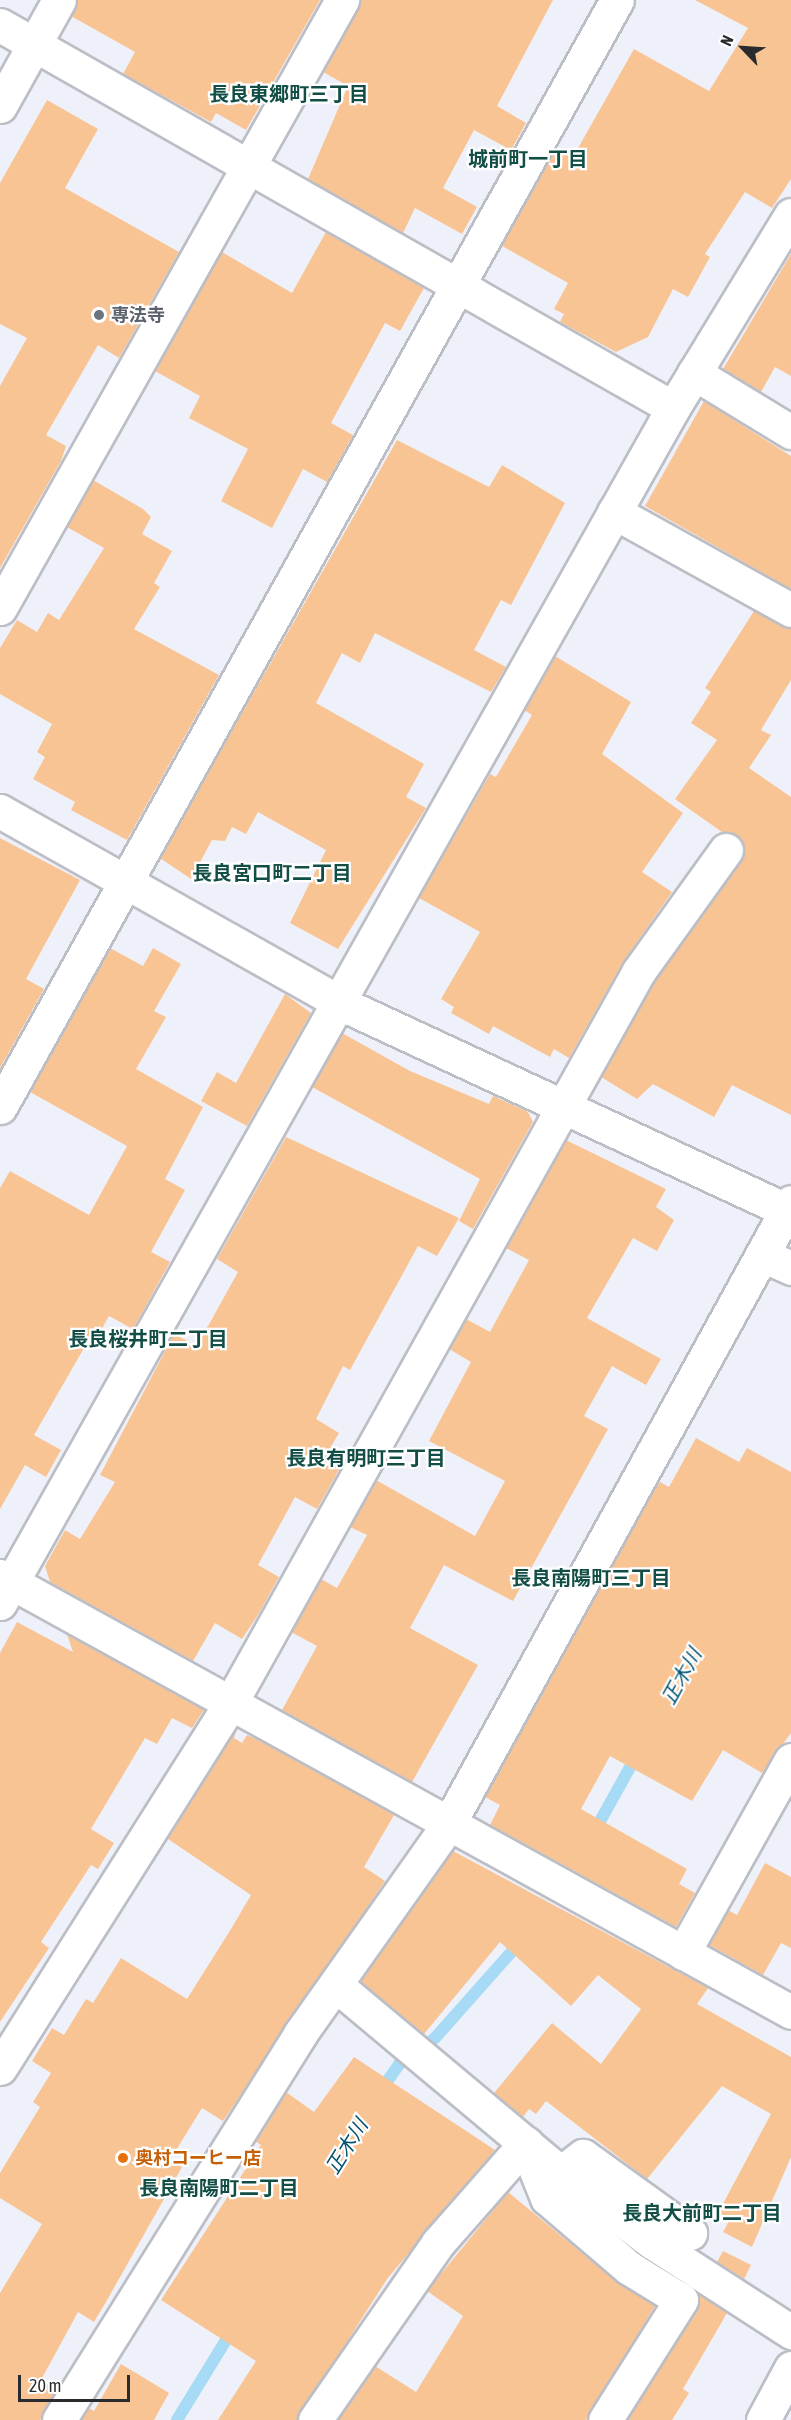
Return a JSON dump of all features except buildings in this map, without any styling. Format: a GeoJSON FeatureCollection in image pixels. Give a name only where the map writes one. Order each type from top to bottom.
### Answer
{"type":"FeatureCollection","features":[{"type":"Feature","properties":{"kind":"street"},"geometry":{"type":"LineString","coordinates":[[0,106],[59,0]]}},
{"type":"Feature","properties":{"kind":"street"},"geometry":{"type":"LineString","coordinates":[[0,608],[342,0]]}},
{"type":"Feature","properties":{"kind":"street"},"geometry":{"type":"LineString","coordinates":[[0,1107],[128,884],[617,0]]}},
{"type":"Feature","properties":{"kind":"street"},"geometry":{"type":"LineString","coordinates":[[0,25],[673,408]]}},
{"type":"Feature","properties":{"kind":"street"},"geometry":{"type":"LineString","coordinates":[[791,215],[673,408],[342,1004],[4,1587],[230,1704],[791,2012]]}},
{"type":"Feature","properties":{"kind":"street"},"geometry":{"type":"LineString","coordinates":[[694,374],[791,432]]}},
{"type":"Feature","properties":{"kind":"street"},"geometry":{"type":"LineString","coordinates":[[614,512],[791,610]]}},
{"type":"Feature","properties":{"kind":"street"},"geometry":{"type":"LineString","coordinates":[[0,811],[342,1004],[790,1208],[448,1825],[337,1986],[300,2034],[59,2420]]}},
{"type":"Feature","properties":{"kind":"street"},"geometry":{"type":"LineString","coordinates":[[0,2068],[230,1704],[639,971],[726,850]]}},
{"type":"Feature","properties":{"kind":"street"},"geometry":{"type":"LineString","coordinates":[[762,1255],[791,1268]]}},
{"type":"Feature","properties":{"kind":"street"},"geometry":{"type":"LineString","coordinates":[[683,1953],[791,1760]]}},
{"type":"Feature","properties":{"kind":"street"},"geometry":{"type":"LineString","coordinates":[[337,1986],[561,2173],[652,2242],[791,2332]]}},
{"type":"Feature","properties":{"kind":"street"},"geometry":{"type":"LineString","coordinates":[[315,2420],[438,2243],[526,2143]]}},
{"type":"Feature","properties":{"kind":"street"},"geometry":{"type":"LineString","coordinates":[[526,2143],[547,2198],[629,2268],[681,2300],[605,2420]]}},
{"type":"Feature","properties":{"kind":"street"},"geometry":{"type":"LineString","coordinates":[[561,2173],[583,2156],[690,2233]]}},
{"type":"Feature","properties":{"kind":"street"},"geometry":{"type":"LineString","coordinates":[[762,2420],[791,2368]]}},
{"type":"Feature","properties":{"kind":"waterway","name":"正木川"},"geometry":{"type":"LineString","coordinates":[[594,1832],[638,1753]]}},
{"type":"Feature","properties":{"kind":"waterway","name":"正木川"},"geometry":{"type":"LineString","coordinates":[[379,2093],[399,2064],[435,2038],[522,1940]]}},
{"type":"Feature","properties":{"kind":"waterway","name":"正木川"},"geometry":{"type":"LineString","coordinates":[[177,2420],[234,2327]]}},
{"type":"Feature","properties":{"kind":"place","name":"専法寺"},"geometry":{"type":"Point","coordinates":[99,315]}},
{"type":"Feature","properties":{"kind":"place","name":"奥村コーヒー店"},"geometry":{"type":"Point","coordinates":[123,2158]}},
{"type":"Feature","properties":{"kind":"district","name":"長良東郷町三丁目"},"geometry":{"type":"Point","coordinates":[289,93]}},
{"type":"Feature","properties":{"kind":"district","name":"城前町一丁目"},"geometry":{"type":"Point","coordinates":[528,158]}},
{"type":"Feature","properties":{"kind":"district","name":"長良宮口町二丁目"},"geometry":{"type":"Point","coordinates":[272,872]}},
{"type":"Feature","properties":{"kind":"district","name":"長良桜井町二丁目"},"geometry":{"type":"Point","coordinates":[148,1338]}},
{"type":"Feature","properties":{"kind":"district","name":"長良有明町三丁目"},"geometry":{"type":"Point","coordinates":[366,1457]}},
{"type":"Feature","properties":{"kind":"district","name":"長良南陽町三丁目"},"geometry":{"type":"Point","coordinates":[591,1577]}},
{"type":"Feature","properties":{"kind":"district","name":"長良南陽町二丁目"},"geometry":{"type":"Point","coordinates":[219,2187]}},
{"type":"Feature","properties":{"kind":"district","name":"長良大前町二丁目"},"geometry":{"type":"Point","coordinates":[702,2212]}}]}
